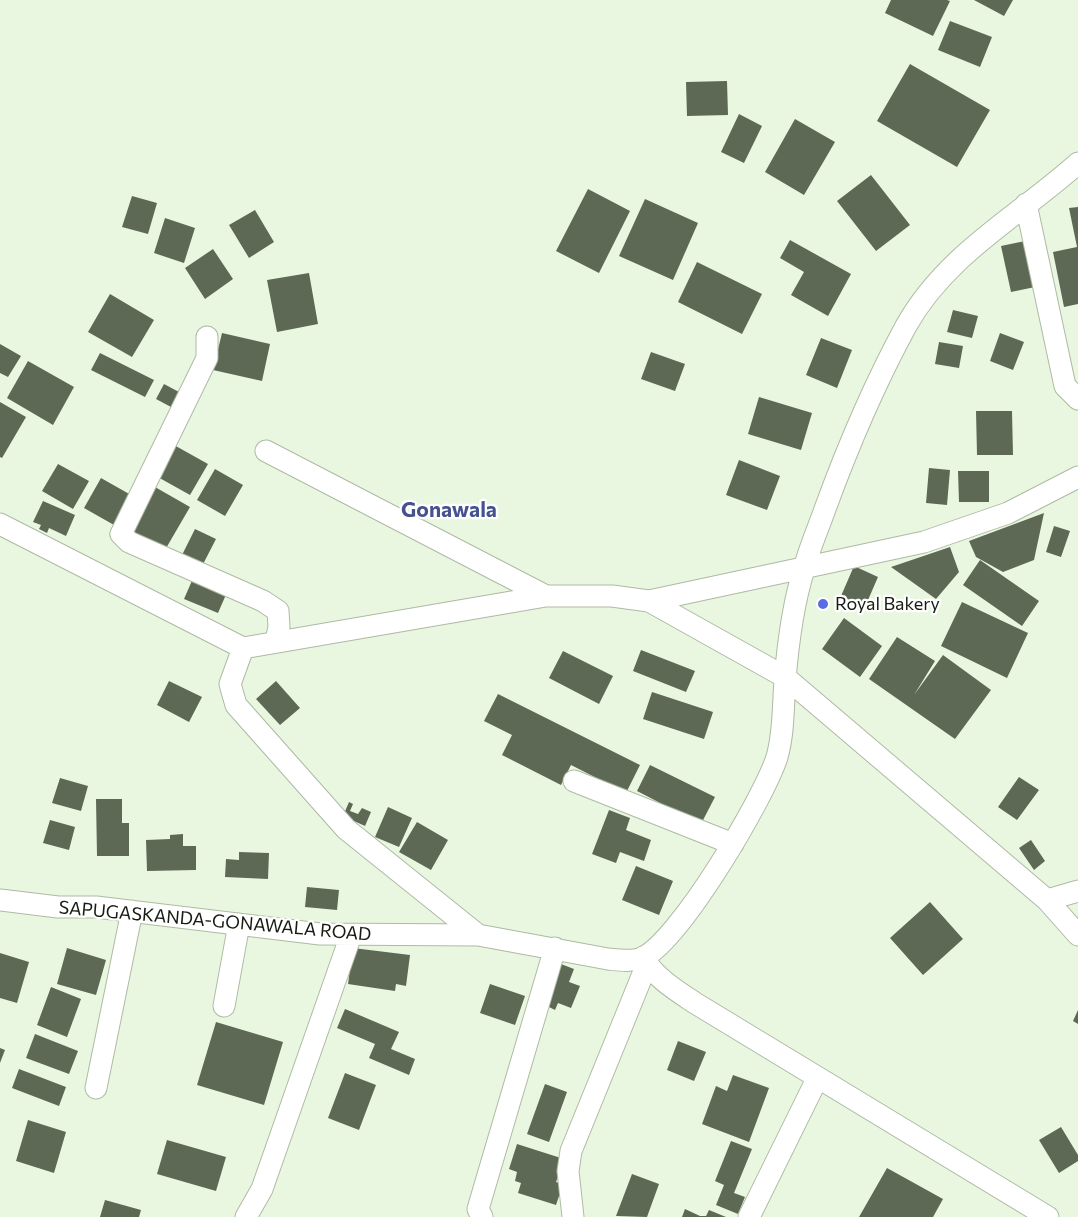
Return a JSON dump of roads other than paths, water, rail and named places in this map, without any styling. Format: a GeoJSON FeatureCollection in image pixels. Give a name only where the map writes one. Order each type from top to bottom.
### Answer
{"type":"FeatureCollection","features":[{"type":"Feature","properties":{"kind":"street"},"geometry":{"type":"LineString","coordinates":[[573,1217],[568,1171],[571,1151],[645,961],[695,901],[733,844],[758,800],[777,756],[792,623],[804,568],[847,451],[880,376],[924,296],[983,237],[1078,163]]}},
{"type":"Feature","properties":{"kind":"street"},"geometry":{"type":"LineString","coordinates":[[1026,204],[1065,386],[1078,399]]}},
{"type":"Feature","properties":{"kind":"street"},"geometry":{"type":"LineString","coordinates":[[207,337],[207,358],[121,534],[129,542],[264,601],[278,611],[279,627],[276,641]]}},
{"type":"Feature","properties":{"kind":"street"},"geometry":{"type":"LineString","coordinates":[[266,451],[546,596]]}},
{"type":"Feature","properties":{"kind":"street"},"geometry":{"type":"LineString","coordinates":[[0,524],[243,648],[546,596],[612,596],[649,601],[935,538],[1008,513],[1078,477]]}},
{"type":"Feature","properties":{"kind":"street"},"geometry":{"type":"LineString","coordinates":[[649,601],[785,677],[1047,900],[1078,935]]}},
{"type":"Feature","properties":{"kind":"street"},"geometry":{"type":"LineString","coordinates":[[243,648],[230,684],[236,705],[346,829],[478,935]]}},
{"type":"Feature","properties":{"kind":"street"},"geometry":{"type":"LineString","coordinates":[[574,781],[733,844]]}},
{"type":"Feature","properties":{"kind":"street"},"geometry":{"type":"LineString","coordinates":[[1047,900],[1078,891]]}},
{"type":"Feature","properties":{"kind":"street","name":"SAPUGASKANDA-GONAWALA ROAD"},"geometry":{"type":"LineString","coordinates":[[0,900],[18,904],[132,911],[351,935],[478,935],[620,960],[645,961]]}},
{"type":"Feature","properties":{"kind":"street"},"geometry":{"type":"LineString","coordinates":[[96,1088],[132,911]]}},
{"type":"Feature","properties":{"kind":"street"},"geometry":{"type":"LineString","coordinates":[[224,1006],[239,924]]}},
{"type":"Feature","properties":{"kind":"street"},"geometry":{"type":"LineString","coordinates":[[246,1217],[262,1189],[351,935]]}},
{"type":"Feature","properties":{"kind":"street"},"geometry":{"type":"LineString","coordinates":[[482,1217],[478,1209],[555,948]]}},
{"type":"Feature","properties":{"kind":"street"},"geometry":{"type":"LineString","coordinates":[[645,961],[676,991],[1034,1213]]}},
{"type":"Feature","properties":{"kind":"street"},"geometry":{"type":"LineString","coordinates":[[749,1217],[817,1079]]}},
{"type":"Feature","properties":{"kind":"place","name":"Royal Bakery"},"geometry":{"type":"Point","coordinates":[823,604]}},
{"type":"Feature","properties":{"kind":"district","name":"Gonawala"},"geometry":{"type":"Point","coordinates":[449,510]}}]}
